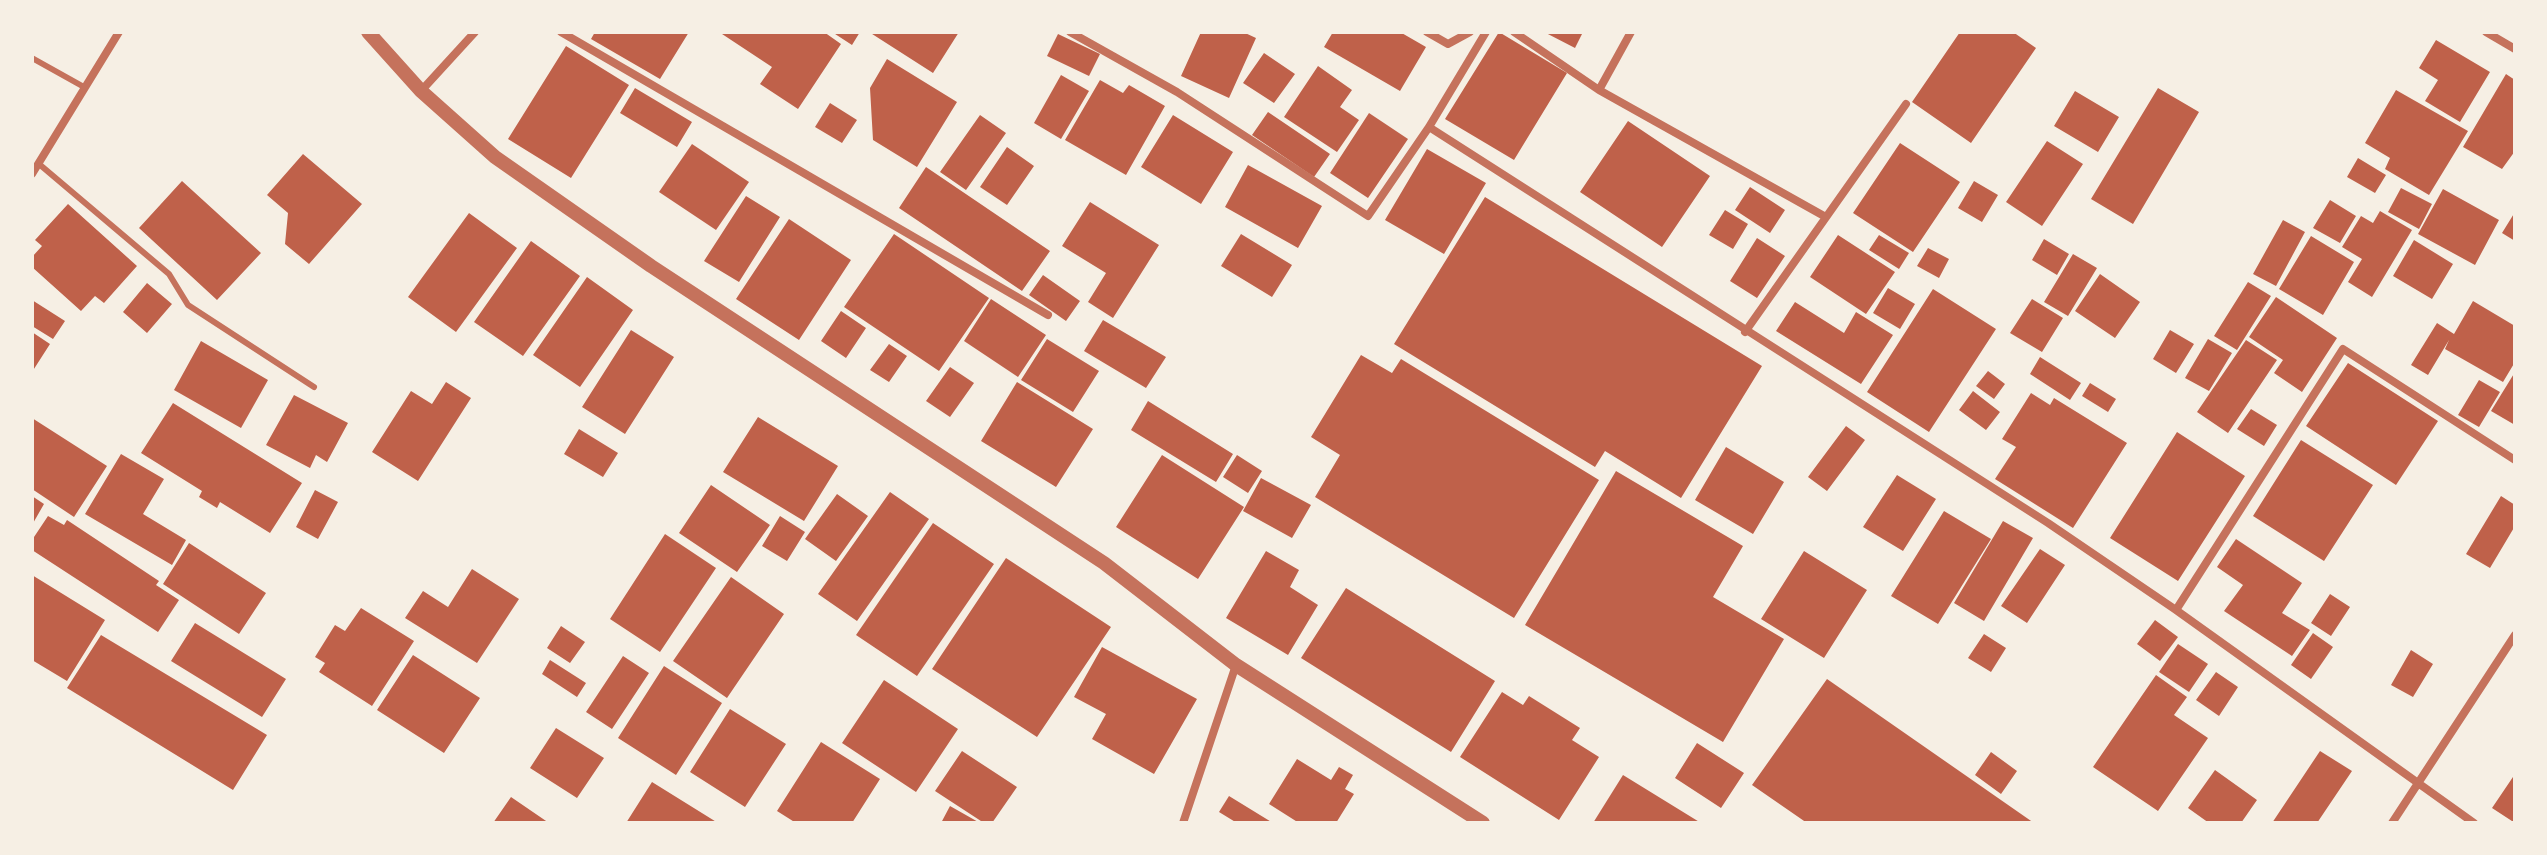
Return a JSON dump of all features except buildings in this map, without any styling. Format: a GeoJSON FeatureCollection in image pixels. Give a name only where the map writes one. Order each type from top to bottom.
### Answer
{"type":"FeatureCollection","features":[{"type":"Feature","properties":{"kind":"street"},"geometry":{"type":"LineString","coordinates":[[32,174],[119,32]]}},
{"type":"Feature","properties":{"kind":"street"},"geometry":{"type":"LineString","coordinates":[[368,32],[421,91],[495,157],[664,275],[1104,563],[1236,665],[1483,823]]}},
{"type":"Feature","properties":{"kind":"street"},"geometry":{"type":"LineString","coordinates":[[421,91],[475,32]]}},
{"type":"Feature","properties":{"kind":"street"},"geometry":{"type":"LineString","coordinates":[[561,32],[1048,315]]}},
{"type":"Feature","properties":{"kind":"street"},"geometry":{"type":"LineString","coordinates":[[1070,32],[1177,92],[1368,216],[1429,127],[1486,32]]}},
{"type":"Feature","properties":{"kind":"street"},"geometry":{"type":"LineString","coordinates":[[1427,32],[1448,44],[1470,32]]}},
{"type":"Feature","properties":{"kind":"street"},"geometry":{"type":"LineString","coordinates":[[1514,32],[1599,90],[1824,216]]}},
{"type":"Feature","properties":{"kind":"street"},"geometry":{"type":"LineString","coordinates":[[1599,90],[1631,32]]}},
{"type":"Feature","properties":{"kind":"street"},"geometry":{"type":"LineString","coordinates":[[2486,32],[2515,49]]}},
{"type":"Feature","properties":{"kind":"street"},"geometry":{"type":"LineString","coordinates":[[1745,332],[1906,104]]}},
{"type":"Feature","properties":{"kind":"street"},"geometry":{"type":"LineString","coordinates":[[1429,127],[2048,523],[2176,610],[2418,786],[2474,823]]}},
{"type":"Feature","properties":{"kind":"street"},"geometry":{"type":"LineString","coordinates":[[2176,610],[2343,349],[2515,460]]}},
{"type":"Feature","properties":{"kind":"street"},"geometry":{"type":"LineString","coordinates":[[2392,823],[2515,635]]}},
{"type":"Feature","properties":{"kind":"street"},"geometry":{"type":"LineString","coordinates":[[1183,823],[1236,665]]}},
{"type":"Feature","properties":{"kind":"lane"},"geometry":{"type":"LineString","coordinates":[[32,58],[84,87]]}},
{"type":"Feature","properties":{"kind":"lane"},"geometry":{"type":"LineString","coordinates":[[39,164],[169,274],[188,305],[314,387]]}}]}
